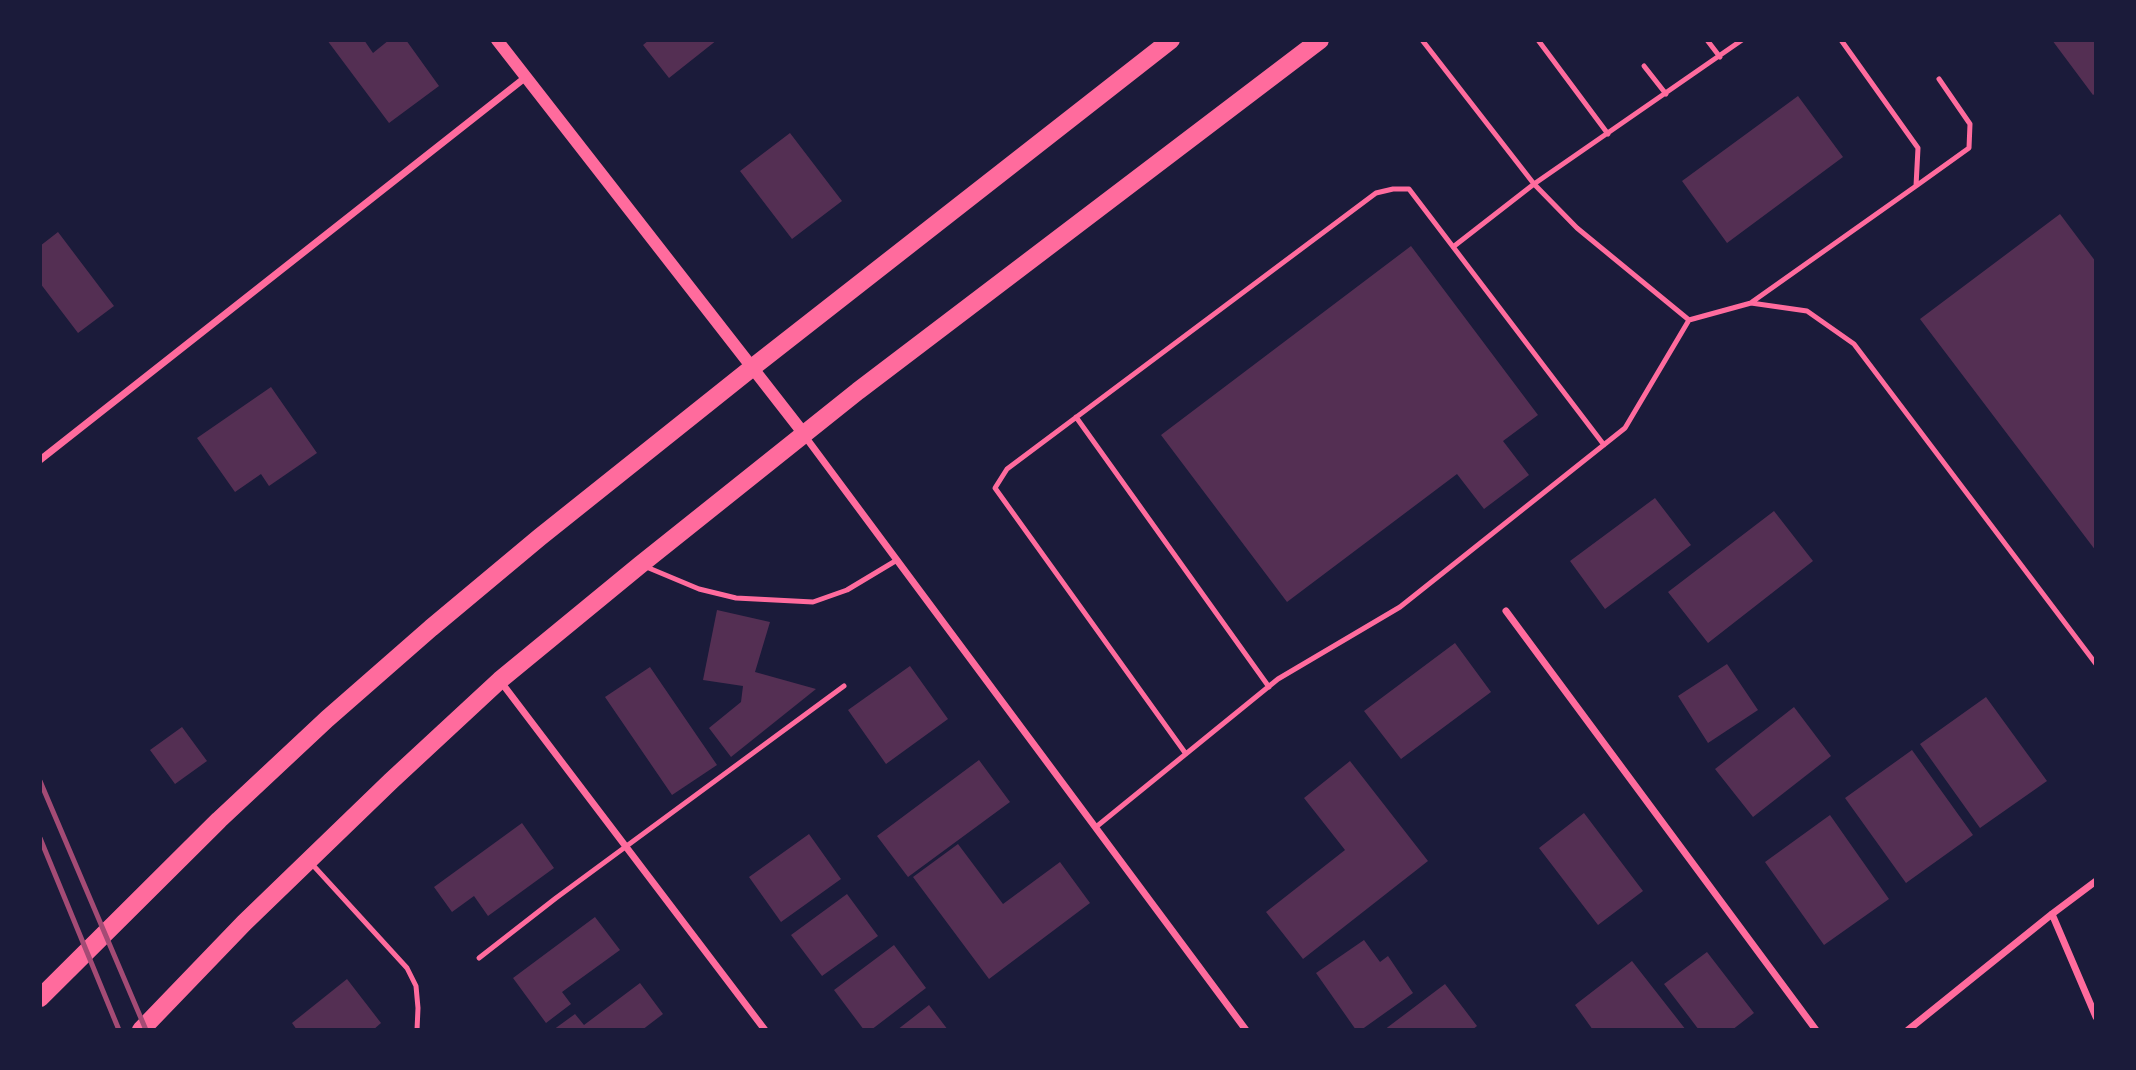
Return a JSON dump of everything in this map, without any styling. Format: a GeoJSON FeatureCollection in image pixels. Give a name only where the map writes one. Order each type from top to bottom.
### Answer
{"type":"FeatureCollection","features":[{"type":"Feature","properties":{"kind":"main road"},"geometry":{"type":"LineString","coordinates":[[40,998],[219,820],[358,692],[540,537],[1171,40]]}},
{"type":"Feature","properties":{"kind":"main road"},"geometry":{"type":"LineString","coordinates":[[141,1030],[244,923],[500,680],[858,391],[1320,40]]}},
{"type":"Feature","properties":{"kind":"main road"},"geometry":{"type":"LineString","coordinates":[[40,976],[63,975]]}},
{"type":"Feature","properties":{"kind":"street"},"geometry":{"type":"LineString","coordinates":[[497,40],[804,434],[1246,1030]]}},
{"type":"Feature","properties":{"kind":"street"},"geometry":{"type":"LineString","coordinates":[[40,460],[526,76]]}},
{"type":"Feature","properties":{"kind":"street"},"geometry":{"type":"LineString","coordinates":[[1506,611],[1816,1030]]}},
{"type":"Feature","properties":{"kind":"street"},"geometry":{"type":"LineString","coordinates":[[500,680],[765,1030]]}},
{"type":"Feature","properties":{"kind":"street"},"geometry":{"type":"LineString","coordinates":[[1908,1030],[2096,881]]}},
{"type":"Feature","properties":{"kind":"street"},"geometry":{"type":"LineString","coordinates":[[2052,914],[2096,1017]]}},
{"type":"Feature","properties":{"kind":"lane"},"geometry":{"type":"LineString","coordinates":[[1422,40],[1534,184],[1577,228],[1689,320]]}},
{"type":"Feature","properties":{"kind":"lane"},"geometry":{"type":"LineString","coordinates":[[1538,40],[1608,134]]}},
{"type":"Feature","properties":{"kind":"lane"},"geometry":{"type":"LineString","coordinates":[[1707,40],[1720,57]]}},
{"type":"Feature","properties":{"kind":"lane"},"geometry":{"type":"LineString","coordinates":[[1453,247],[1534,184],[1742,40]]}},
{"type":"Feature","properties":{"kind":"lane"},"geometry":{"type":"LineString","coordinates":[[1841,40],[1918,148],[1916,186]]}},
{"type":"Feature","properties":{"kind":"lane"},"geometry":{"type":"LineString","coordinates":[[1644,66],[1666,94]]}},
{"type":"Feature","properties":{"kind":"lane"},"geometry":{"type":"LineString","coordinates":[[1096,827],[1278,679],[1400,607],[1625,428],[1689,320],[1751,303],[1969,148],[1970,124],[1939,79]]}},
{"type":"Feature","properties":{"kind":"lane"},"geometry":{"type":"LineString","coordinates":[[1186,754],[995,488],[1007,469],[1376,193],[1409,189],[1604,445]]}},
{"type":"Feature","properties":{"kind":"lane"},"geometry":{"type":"LineString","coordinates":[[1751,303],[1807,311],[1853,344],[2096,664]]}},
{"type":"Feature","properties":{"kind":"lane"},"geometry":{"type":"LineString","coordinates":[[1076,417],[1269,687]]}},
{"type":"Feature","properties":{"kind":"lane"},"geometry":{"type":"LineString","coordinates":[[640,565],[699,589],[736,598],[813,602],[847,590],[897,560]]}},
{"type":"Feature","properties":{"kind":"lane"},"geometry":{"type":"LineString","coordinates":[[479,958],[844,685]]}},
{"type":"Feature","properties":{"kind":"lane"},"geometry":{"type":"LineString","coordinates":[[309,860],[407,968],[415,986],[417,1030]]}},
{"type":"Feature","properties":{"kind":"building"},"geometry":{"type":"Polygon","coordinates":[[[327,40],[364,40],[373,53],[389,40],[406,40],[439,86],[389,123],[327,40]]]}},
{"type":"Feature","properties":{"kind":"building"},"geometry":{"type":"Polygon","coordinates":[[[649,40],[717,40],[669,78],[643,45],[649,40]]]}},
{"type":"Feature","properties":{"kind":"building"},"geometry":{"type":"Polygon","coordinates":[[[2052,40],[2096,40],[2096,93],[2093,95],[2052,40]]]}},
{"type":"Feature","properties":{"kind":"building"},"geometry":{"type":"Polygon","coordinates":[[[1798,96],[1843,157],[1727,243],[1682,181],[1798,96]]]}},
{"type":"Feature","properties":{"kind":"building"},"geometry":{"type":"Polygon","coordinates":[[[790,133],[842,201],[792,239],[740,171],[790,133]]]}},
{"type":"Feature","properties":{"kind":"building"},"geometry":{"type":"Polygon","coordinates":[[[2060,214],[2096,262],[2096,551],[1920,319],[2060,214]]]}},
{"type":"Feature","properties":{"kind":"building"},"geometry":{"type":"Polygon","coordinates":[[[58,232],[114,306],[78,333],[40,283],[40,246],[58,232]]]}},
{"type":"Feature","properties":{"kind":"building"},"geometry":{"type":"Polygon","coordinates":[[[1411,246],[1538,415],[1503,441],[1529,475],[1484,509],[1457,474],[1287,602],[1161,435],[1411,246]]]}},
{"type":"Feature","properties":{"kind":"building"},"geometry":{"type":"Polygon","coordinates":[[[271,387],[317,453],[269,486],[261,474],[235,492],[197,438],[271,387]]]}},
{"type":"Feature","properties":{"kind":"building"},"geometry":{"type":"Polygon","coordinates":[[[1655,498],[1691,545],[1605,609],[1570,561],[1655,498]]]}},
{"type":"Feature","properties":{"kind":"building"},"geometry":{"type":"Polygon","coordinates":[[[1774,511],[1813,561],[1708,643],[1668,592],[1774,511]]]}},
{"type":"Feature","properties":{"kind":"building"},"geometry":{"type":"Polygon","coordinates":[[[717,610],[770,622],[755,672],[816,689],[731,757],[709,728],[741,702],[743,686],[703,680],[717,610]]]}},
{"type":"Feature","properties":{"kind":"building"},"geometry":{"type":"Polygon","coordinates":[[[1455,643],[1491,692],[1401,759],[1364,711],[1455,643]]]}},
{"type":"Feature","properties":{"kind":"building"},"geometry":{"type":"Polygon","coordinates":[[[1727,664],[1758,710],[1708,743],[1678,696],[1727,664]]]}},
{"type":"Feature","properties":{"kind":"building"},"geometry":{"type":"Polygon","coordinates":[[[910,666],[948,719],[886,764],[848,710],[910,666]]]}},
{"type":"Feature","properties":{"kind":"building"},"geometry":{"type":"Polygon","coordinates":[[[650,667],[717,765],[672,795],[605,697],[650,667]]]}},
{"type":"Feature","properties":{"kind":"building"},"geometry":{"type":"Polygon","coordinates":[[[1986,697],[2047,781],[1980,828],[1920,744],[1986,697]]]}},
{"type":"Feature","properties":{"kind":"building"},"geometry":{"type":"Polygon","coordinates":[[[1794,707],[1831,756],[1753,817],[1715,769],[1794,707]]]}},
{"type":"Feature","properties":{"kind":"building"},"geometry":{"type":"Polygon","coordinates":[[[182,727],[207,761],[175,784],[150,750],[182,727]]]}},
{"type":"Feature","properties":{"kind":"building"},"geometry":{"type":"Polygon","coordinates":[[[1912,750],[1973,835],[1906,883],[1845,798],[1912,750]]]}},
{"type":"Feature","properties":{"kind":"building"},"geometry":{"type":"Polygon","coordinates":[[[979,760],[1010,802],[908,877],[877,836],[979,760]]]}},
{"type":"Feature","properties":{"kind":"building"},"geometry":{"type":"Polygon","coordinates":[[[1350,761],[1428,861],[1303,959],[1266,912],[1345,850],[1304,798],[1350,761]]]}},
{"type":"Feature","properties":{"kind":"building"},"geometry":{"type":"Polygon","coordinates":[[[1584,813],[1643,891],[1598,925],[1539,848],[1584,813]]]}},
{"type":"Feature","properties":{"kind":"building"},"geometry":{"type":"Polygon","coordinates":[[[1830,815],[1889,899],[1824,945],[1765,862],[1830,815]]]}},
{"type":"Feature","properties":{"kind":"building"},"geometry":{"type":"Polygon","coordinates":[[[522,823],[554,868],[488,916],[474,896],[452,912],[434,887],[522,823]]]}},
{"type":"Feature","properties":{"kind":"building"},"geometry":{"type":"Polygon","coordinates":[[[809,834],[841,879],[781,922],[749,877],[809,834]]]}},
{"type":"Feature","properties":{"kind":"building"},"geometry":{"type":"Polygon","coordinates":[[[958,844],[1003,904],[1060,862],[1090,903],[989,979],[913,877],[958,844]]]}},
{"type":"Feature","properties":{"kind":"building"},"geometry":{"type":"Polygon","coordinates":[[[847,894],[878,936],[822,976],[791,935],[847,894]]]}},
{"type":"Feature","properties":{"kind":"building"},"geometry":{"type":"Polygon","coordinates":[[[595,917],[620,950],[562,992],[571,1004],[546,1023],[513,978],[595,917]]]}},
{"type":"Feature","properties":{"kind":"building"},"geometry":{"type":"Polygon","coordinates":[[[1364,940],[1380,962],[1388,956],[1413,993],[1361,1030],[1356,1030],[1316,973],[1364,940]]]}},
{"type":"Feature","properties":{"kind":"building"},"geometry":{"type":"Polygon","coordinates":[[[894,945],[926,988],[871,1030],[864,1030],[834,990],[894,945]]]}},
{"type":"Feature","properties":{"kind":"building"},"geometry":{"type":"Polygon","coordinates":[[[1707,952],[1754,1013],[1732,1030],[1699,1030],[1664,984],[1707,952]]]}},
{"type":"Feature","properties":{"kind":"building"},"geometry":{"type":"Polygon","coordinates":[[[1632,961],[1686,1030],[1593,1030],[1575,1005],[1632,961]]]}},
{"type":"Feature","properties":{"kind":"building"},"geometry":{"type":"Polygon","coordinates":[[[347,979],[381,1023],[373,1030],[297,1030],[292,1023],[347,979]]]}},
{"type":"Feature","properties":{"kind":"building"},"geometry":{"type":"Polygon","coordinates":[[[640,983],[663,1014],[642,1030],[553,1030],[575,1014],[584,1025],[640,983]]]}},
{"type":"Feature","properties":{"kind":"building"},"geometry":{"type":"Polygon","coordinates":[[[1445,984],[1477,1026],[1472,1030],[1384,1030],[1445,984]]]}},
{"type":"Feature","properties":{"kind":"building"},"geometry":{"type":"Polygon","coordinates":[[[929,1005],[948,1030],[897,1030],[929,1005]]]}},
{"type":"Feature","properties":{"kind":"railway"},"geometry":{"type":"LineString","coordinates":[[40,781],[146,1030]]}},
{"type":"Feature","properties":{"kind":"railway"},"geometry":{"type":"LineString","coordinates":[[40,838],[119,1030]]}}]}
